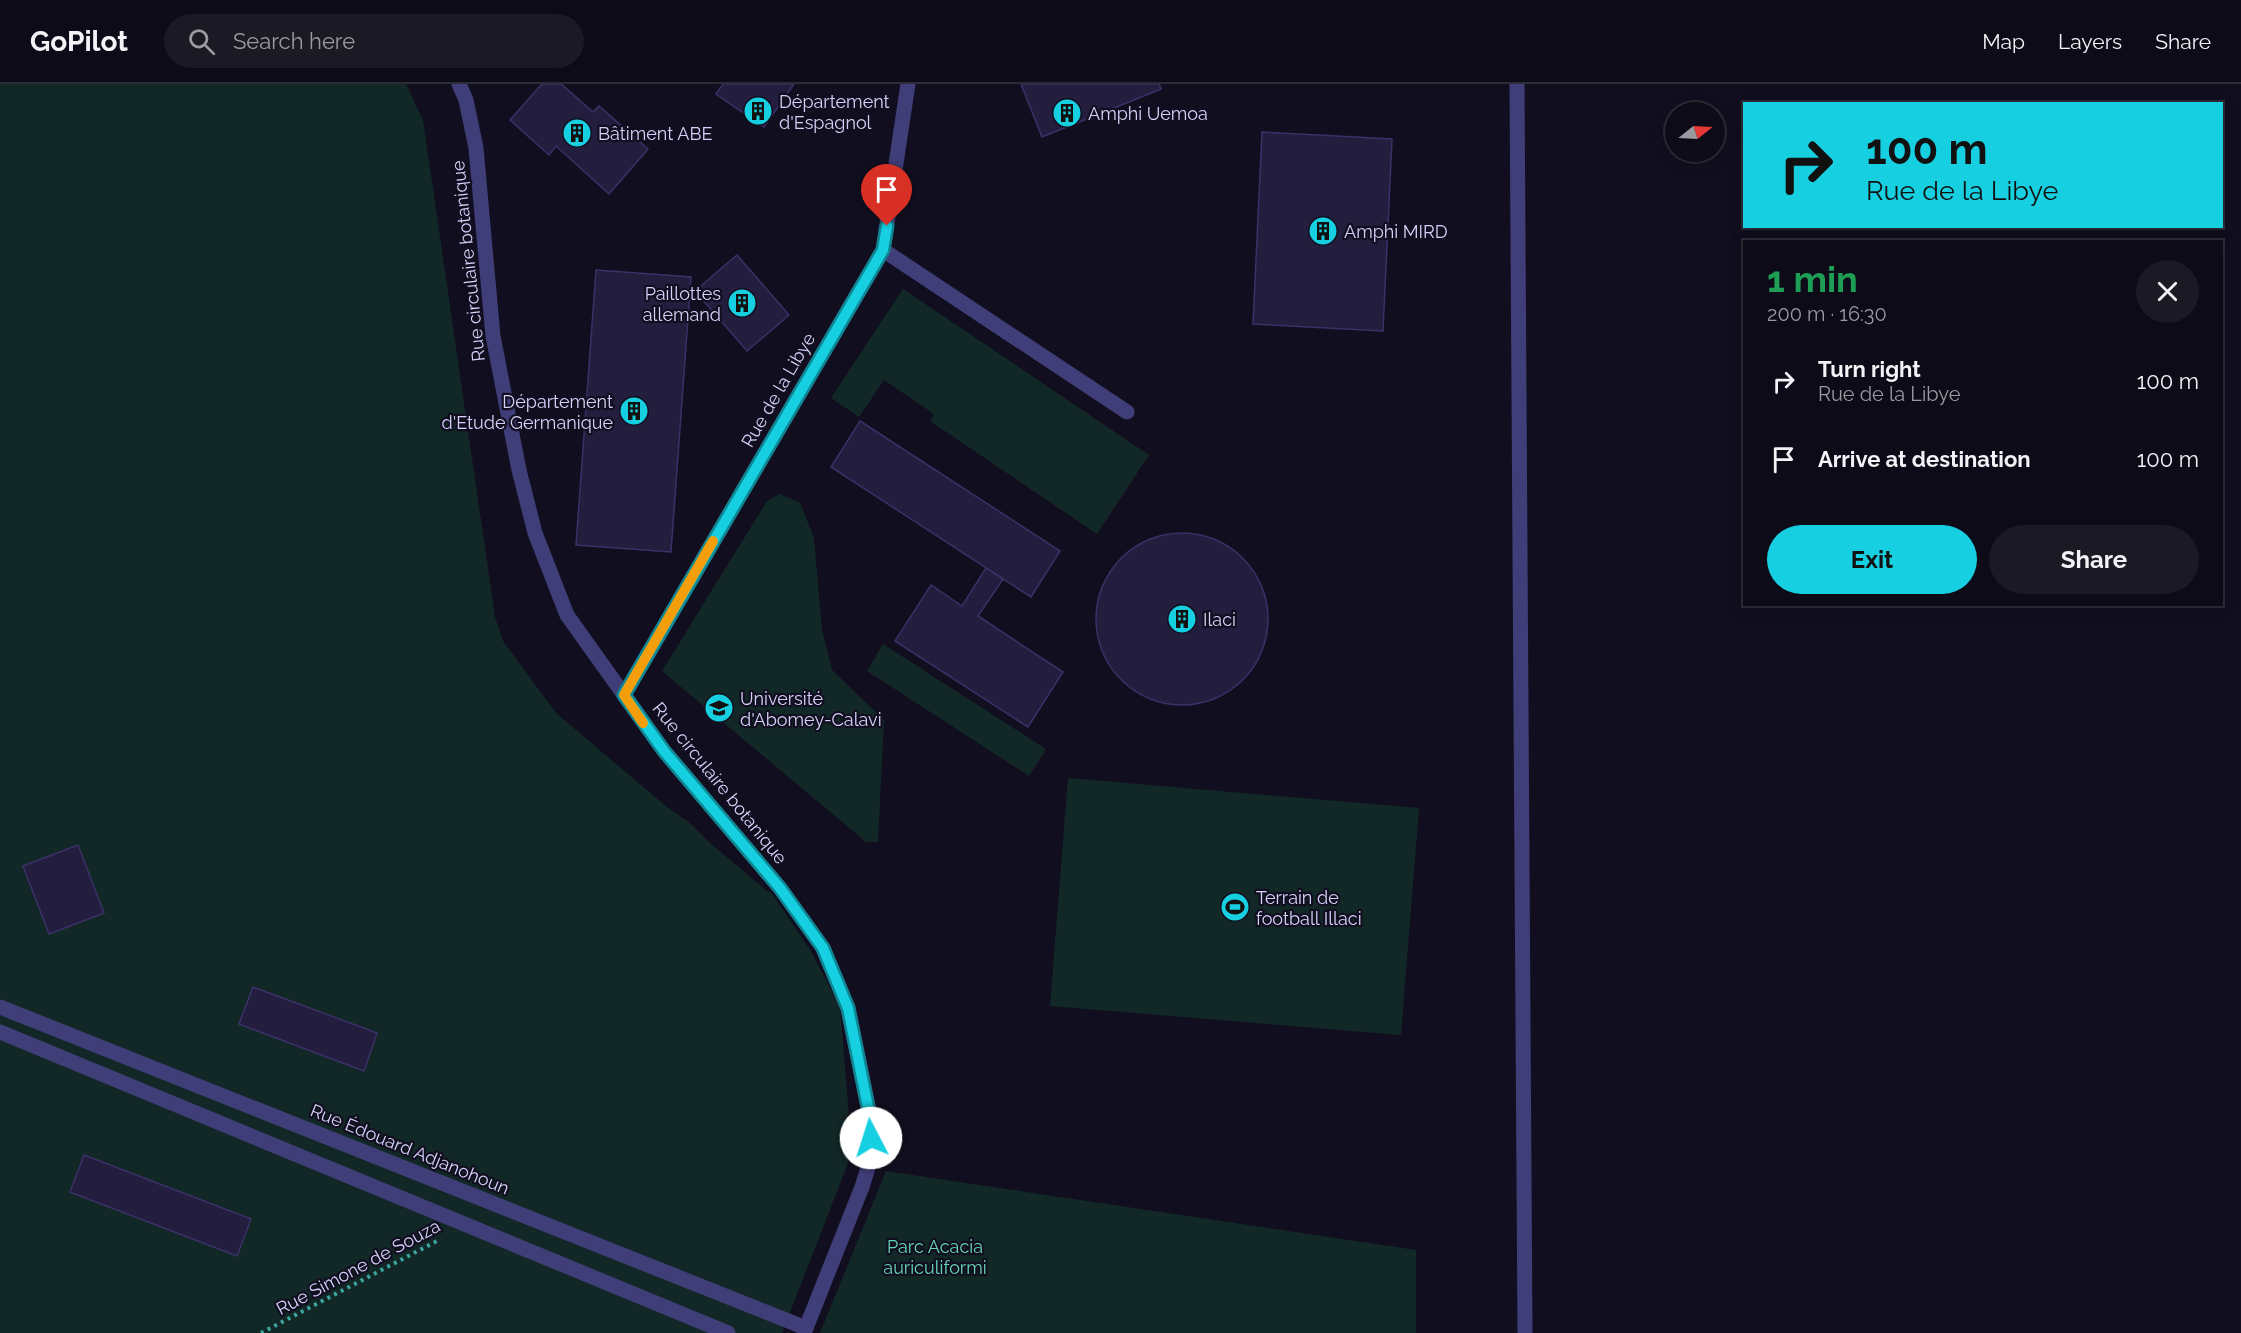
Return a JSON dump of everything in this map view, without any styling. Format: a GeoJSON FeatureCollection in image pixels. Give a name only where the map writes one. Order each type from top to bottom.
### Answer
{"type":"FeatureCollection","features":[{"type":"Feature","properties":{"kind":"street","name":"Rue circulaire botanique"},"geometry":{"type":"LineString","coordinates":[[459,84],[466,100],[476,148],[493,336],[519,470],[535,533],[567,615],[664,751],[780,888],[823,948],[848,1008],[868,1107],[872,1155],[862,1187],[805,1330]]}},
{"type":"Feature","properties":{"kind":"street","name":"Rue de la Libye"},"geometry":{"type":"LineString","coordinates":[[624,695],[883,250],[908,84]]}},
{"type":"Feature","properties":{"kind":"street"},"geometry":{"type":"LineString","coordinates":[[1517,84],[1525,1333]]}},
{"type":"Feature","properties":{"kind":"street"},"geometry":{"type":"LineString","coordinates":[[883,250],[1127,412]]}},
{"type":"Feature","properties":{"kind":"street","name":"Rue Édouard Adjanohoun"},"geometry":{"type":"LineString","coordinates":[[0,1007],[805,1330]]}},
{"type":"Feature","properties":{"kind":"street"},"geometry":{"type":"LineString","coordinates":[[0,1032],[728,1333]]}},
{"type":"Feature","properties":{"kind":"path","name":"Rue Simone de Souza"},"geometry":{"type":"LineString","coordinates":[[261,1333],[467,1225]]}},
{"type":"Feature","properties":{"kind":"green space"},"geometry":{"type":"Polygon","coordinates":[[[0,84],[406,84],[423,120],[495,617],[503,641],[556,713],[667,807],[691,824],[768,892],[770,891],[811,951],[840,1007],[852,1153],[782,1333],[0,1333],[0,84]]]}},
{"type":"Feature","properties":{"kind":"green space"},"geometry":{"type":"Polygon","coordinates":[[[903,289],[1149,455],[1097,534],[930,421],[934,414],[884,380],[859,417],[831,398],[903,289]]]}},
{"type":"Feature","properties":{"kind":"green space"},"geometry":{"type":"Polygon","coordinates":[[[780,494],[800,503],[814,538],[822,630],[832,670],[884,720],[878,842],[866,842],[662,671],[767,501],[780,494]]]}},
{"type":"Feature","properties":{"kind":"green space"},"geometry":{"type":"Polygon","coordinates":[[[883,644],[1046,749],[1029,776],[867,671],[883,644]]]}},
{"type":"Feature","properties":{"kind":"green space","name":"Terrain de football Illaci"},"geometry":{"type":"Polygon","coordinates":[[[1068,778],[1419,808],[1401,1035],[1050,1006],[1068,778]]]}},
{"type":"Feature","properties":{"kind":"green space","name":"Parc Acacia auriculiformi"},"geometry":{"type":"Polygon","coordinates":[[[886,1171],[1416,1250],[1416,1333],[820,1333],[886,1171]]]}},
{"type":"Feature","properties":{"kind":"building","name":"Bâtiment ABE"},"geometry":{"type":"Polygon","coordinates":[[[542,84],[561,84],[593,112],[599,106],[648,149],[609,194],[556,146],[549,155],[510,120],[542,84]]]}},
{"type":"Feature","properties":{"kind":"building","name":"Département d'Espagnol"},"geometry":{"type":"Polygon","coordinates":[[[723,84],[794,84],[764,127],[716,94],[723,84]]]}},
{"type":"Feature","properties":{"kind":"building","name":"Amphi Uemoa"},"geometry":{"type":"Polygon","coordinates":[[[1021,84],[1159,84],[1161,89],[1042,137],[1021,84]]]}},
{"type":"Feature","properties":{"kind":"building","name":"Amphi MIRD"},"geometry":{"type":"Polygon","coordinates":[[[1262,132],[1392,139],[1383,331],[1253,324],[1262,132]]]}},
{"type":"Feature","properties":{"kind":"building","name":"Paillottes allemand"},"geometry":{"type":"Polygon","coordinates":[[[737,255],[789,315],[747,351],[695,291],[737,255]]]}},
{"type":"Feature","properties":{"kind":"building","name":"Département d'Etude Germanique"},"geometry":{"type":"Polygon","coordinates":[[[596,270],[691,277],[671,552],[576,545],[596,270]]]}},
{"type":"Feature","properties":{"kind":"building"},"geometry":{"type":"Polygon","coordinates":[[[860,421],[1060,551],[1031,597],[831,467],[860,421]]]}},
{"type":"Feature","properties":{"kind":"building","name":"Ilaci"},"geometry":{"type":"Polygon","coordinates":[[[1182,533],[1215,539],[1230,547],[1243,558],[1254,571],[1262,586],[1268,619],[1262,652],[1254,667],[1243,680],[1230,691],[1215,699],[1182,705],[1149,699],[1134,691],[1121,680],[1110,667],[1102,652],[1096,619],[1102,586],[1110,571],[1121,558],[1134,547],[1149,539],[1182,533]]]}},
{"type":"Feature","properties":{"kind":"building"},"geometry":{"type":"Polygon","coordinates":[[[986,568],[1003,579],[978,616],[1063,672],[1028,727],[895,641],[931,585],[962,606],[986,568]]]}},
{"type":"Feature","properties":{"kind":"building"},"geometry":{"type":"Polygon","coordinates":[[[78,845],[104,913],[49,934],[23,866],[78,845]]]}},
{"type":"Feature","properties":{"kind":"building"},"geometry":{"type":"Polygon","coordinates":[[[253,987],[377,1033],[364,1071],[239,1024],[253,987]]]}},
{"type":"Feature","properties":{"kind":"building"},"geometry":{"type":"Polygon","coordinates":[[[84,1155],[251,1219],[237,1256],[70,1192],[84,1155]]]}},
{"type":"Feature","properties":{"kind":"slow traffic"},"geometry":{"type":"LineString","coordinates":[[643,723],[624,695],[713,541]]}},
{"type":"Feature","properties":{"kind":"place","name":"Département d'Espagnol"},"geometry":{"type":"Point","coordinates":[758,111]}},
{"type":"Feature","properties":{"kind":"place","name":"Amphi Uemoa"},"geometry":{"type":"Point","coordinates":[1067,113]}},
{"type":"Feature","properties":{"kind":"place","name":"Bâtiment ABE"},"geometry":{"type":"Point","coordinates":[577,133]}},
{"type":"Feature","properties":{"kind":"place","name":"Amphi MIRD"},"geometry":{"type":"Point","coordinates":[1323,231]}},
{"type":"Feature","properties":{"kind":"place","name":"Paillottes allemand"},"geometry":{"type":"Point","coordinates":[742,303]}},
{"type":"Feature","properties":{"kind":"place","name":"Département d'Etude Germanique"},"geometry":{"type":"Point","coordinates":[634,411]}},
{"type":"Feature","properties":{"kind":"place","name":"Ilaci"},"geometry":{"type":"Point","coordinates":[1182,619]}},
{"type":"Feature","properties":{"kind":"place","name":"Université d'Abomey-Calavi"},"geometry":{"type":"Point","coordinates":[719,708]}},
{"type":"Feature","properties":{"kind":"place","name":"Terrain de football Illaci"},"geometry":{"type":"Point","coordinates":[1235,907]}},
{"type":"Feature","properties":{"kind":"route"},"geometry":{"type":"LineString","coordinates":[[871,1138],[868,1107],[848,1008],[823,948],[780,888],[664,751],[624,695],[883,250],[887,226]]}}]}
